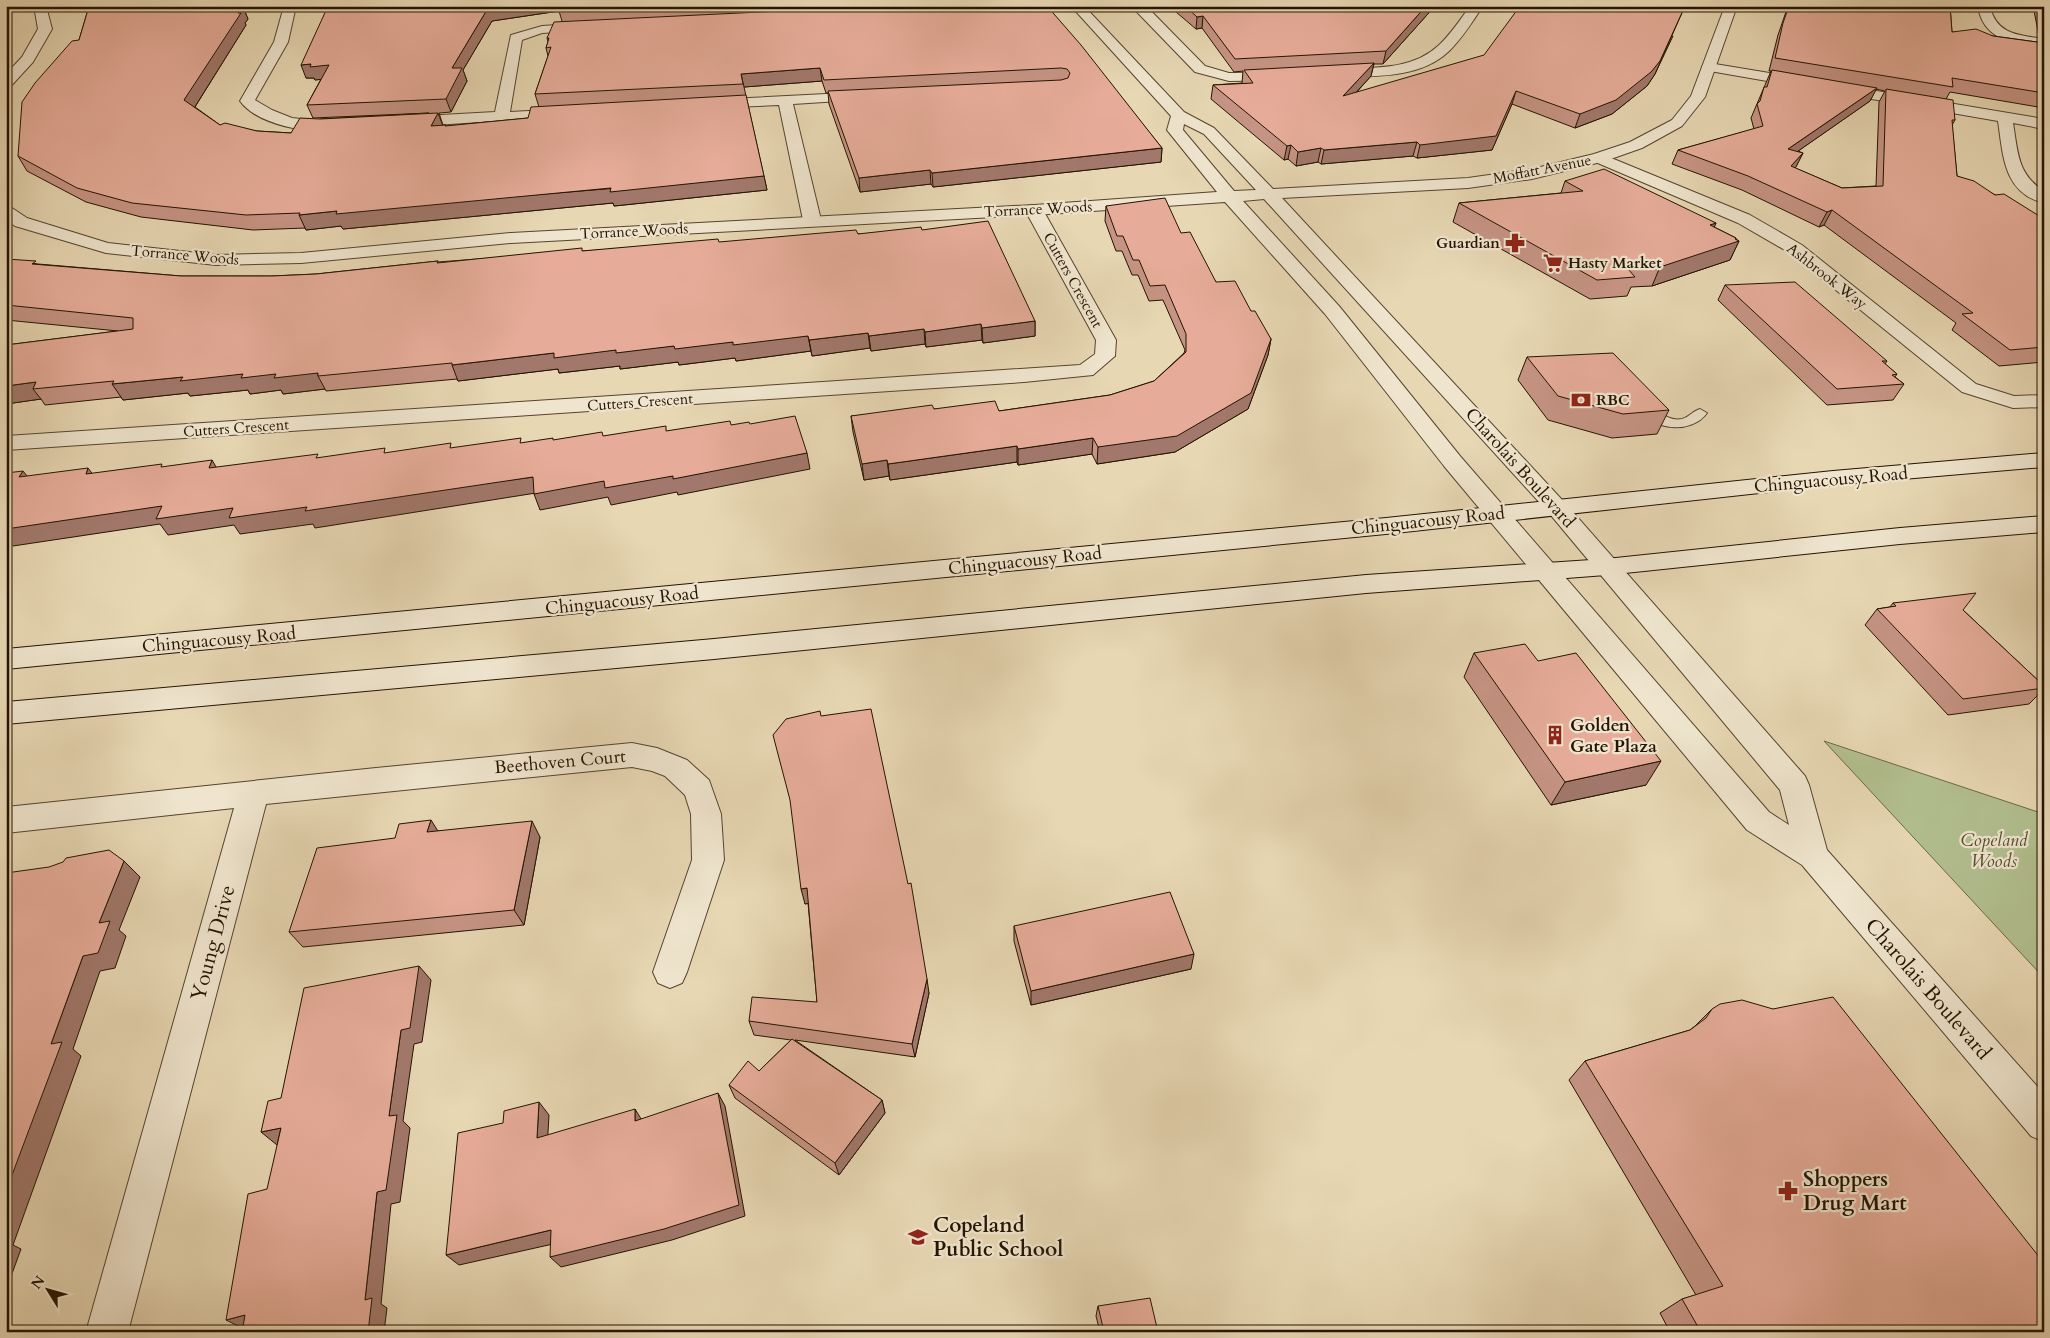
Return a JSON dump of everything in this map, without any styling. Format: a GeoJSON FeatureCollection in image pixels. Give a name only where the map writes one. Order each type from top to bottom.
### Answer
{"type":"FeatureCollection","features":[{"type":"Feature","properties":{"kind":"street"},"geometry":{"type":"LineString","coordinates":[[9,77],[28,59],[45,29],[40,6]]}},
{"type":"Feature","properties":{"kind":"street"},"geometry":{"type":"LineString","coordinates":[[290,6],[281,42],[247,101],[261,112],[294,126],[345,125]]}},
{"type":"Feature","properties":{"kind":"street","name":"Charolais Boulevard"},"geometry":{"type":"LineString","coordinates":[[1077,6],[1179,115],[1209,132],[1269,194],[1557,508],[1794,785],[1813,856]]}},
{"type":"Feature","properties":{"kind":"street"},"geometry":{"type":"LineString","coordinates":[[1142,6],[1141,9],[1200,69],[1211,75],[1227,78],[1292,76]]}},
{"type":"Feature","properties":{"kind":"street"},"geometry":{"type":"LineString","coordinates":[[1321,74],[1394,68],[1426,62],[1439,52],[1477,6]]}},
{"type":"Feature","properties":{"kind":"street","name":"Moffatt Avenue"},"geometry":{"type":"LineString","coordinates":[[1269,194],[1468,183],[1532,174],[1599,158],[1636,145],[1677,124],[1698,97],[1731,6]]}},
{"type":"Feature","properties":{"kind":"street"},"geometry":{"type":"LineString","coordinates":[[1984,6],[1984,12],[1993,30],[2009,38],[2044,43]]}},
{"type":"Feature","properties":{"kind":"street"},"geometry":{"type":"LineString","coordinates":[[502,116],[516,38],[526,32],[543,29],[602,26]]}},
{"type":"Feature","properties":{"kind":"street"},"geometry":{"type":"LineString","coordinates":[[1709,67],[2044,124]]}},
{"type":"Feature","properties":{"kind":"street"},"geometry":{"type":"LineString","coordinates":[[697,105],[884,95]]}},
{"type":"Feature","properties":{"kind":"street"},"geometry":{"type":"LineString","coordinates":[[785,100],[812,220]]}},
{"type":"Feature","properties":{"kind":"street"},"geometry":{"type":"LineString","coordinates":[[392,122],[580,112]]}},
{"type":"Feature","properties":{"kind":"street","name":"Charolais Boulevard"},"geometry":{"type":"LineString","coordinates":[[1179,115],[1175,130],[1230,197],[1332,310],[1452,461],[1758,822],[1813,856],[2044,1123]]}},
{"type":"Feature","properties":{"kind":"street"},"geometry":{"type":"LineString","coordinates":[[2005,118],[2014,169],[2018,178],[2031,190],[2044,198]]}},
{"type":"Feature","properties":{"kind":"street","name":"Ashbrook Way"},"geometry":{"type":"LineString","coordinates":[[1599,158],[1744,220],[1796,249],[1969,388],[2013,402],[2044,401]]}},
{"type":"Feature","properties":{"kind":"street","name":"Torrance Woods"},"geometry":{"type":"LineString","coordinates":[[6,212],[21,222],[106,248],[216,260],[301,258],[511,238],[812,220],[1034,210],[1269,194]]}},
{"type":"Feature","properties":{"kind":"street","name":"Cutters Crescent"},"geometry":{"type":"LineString","coordinates":[[6,443],[1004,378],[1086,370],[1105,356],[1106,340],[1034,210]]}},
{"type":"Feature","properties":{"kind":"street","name":"Chinguacousy Road"},"geometry":{"type":"LineString","coordinates":[[6,659],[1497,514],[1833,478],[2044,460]]}},
{"type":"Feature","properties":{"kind":"street"},"geometry":{"type":"LineString","coordinates":[[6,713],[714,649],[1366,584],[1606,567],[1900,536],[2044,524]]}},
{"type":"Feature","properties":{"kind":"street","name":"Beethoven Court"},"geometry":{"type":"LineString","coordinates":[[253,794],[632,755],[657,760],[670,765],[676,768],[698,789],[706,814],[708,860],[670,972]]}},
{"type":"Feature","properties":{"kind":"street"},"geometry":{"type":"LineString","coordinates":[[6,820],[253,794]]}},
{"type":"Feature","properties":{"kind":"street","name":"Young Drive"},"geometry":{"type":"LineString","coordinates":[[107,1332],[253,794]]}},
{"type":"Feature","properties":{"kind":"lane"},"geometry":{"type":"LineString","coordinates":[[1635,398],[1648,413],[1669,423],[1686,422],[1700,413]]}},
{"type":"Feature","properties":{"kind":"green space","name":"Copeland Woods"},"geometry":{"type":"Polygon","coordinates":[[[1824,741],[2044,814],[2044,978],[1824,741]]]}},
{"type":"Feature","properties":{"kind":"building"},"geometry":{"type":"Polygon","coordinates":[[[86,6],[230,6],[229,8],[242,6],[238,13],[241,13],[184,100],[220,125],[225,123],[257,131],[291,133],[300,118],[320,119],[438,113],[431,126],[445,126],[528,118],[531,107],[746,95],[764,176],[610,192],[611,188],[336,214],[337,211],[299,215],[300,213],[246,215],[132,203],[77,188],[18,156],[22,102],[35,83],[72,41],[79,40],[87,13],[86,6]]]}},
{"type":"Feature","properties":{"kind":"building"},"geometry":{"type":"Polygon","coordinates":[[[328,6],[504,6],[488,8],[452,68],[462,68],[446,99],[307,105],[329,65],[310,67],[311,64],[301,65],[328,6]]]}},
{"type":"Feature","properties":{"kind":"building"},"geometry":{"type":"Polygon","coordinates":[[[560,6],[638,6],[559,10],[560,6]]]}},
{"type":"Feature","properties":{"kind":"building"},"geometry":{"type":"Polygon","coordinates":[[[884,6],[1047,6],[1081,45],[1162,148],[932,173],[930,170],[859,178],[828,91],[1061,80],[1068,78],[1070,73],[1067,69],[1061,68],[824,80],[820,68],[741,74],[743,84],[535,94],[551,47],[546,48],[549,38],[547,38],[554,22],[884,6]]]}},
{"type":"Feature","properties":{"kind":"building"},"geometry":{"type":"Polygon","coordinates":[[[1185,6],[1426,6],[1386,51],[1235,59],[1203,16],[1197,17],[1185,6]]]}},
{"type":"Feature","properties":{"kind":"building"},"geometry":{"type":"Polygon","coordinates":[[[1520,6],[1685,6],[1660,61],[1651,72],[1616,100],[1580,114],[1516,91],[1496,136],[1420,145],[1417,142],[1324,150],[1321,148],[1298,152],[1291,145],[1287,146],[1213,85],[1253,83],[1244,70],[1374,63],[1343,96],[1484,55],[1520,6]]]}},
{"type":"Feature","properties":{"kind":"building"},"geometry":{"type":"Polygon","coordinates":[[[1789,6],[1950,6],[1952,32],[1976,29],[1993,36],[2044,43],[2044,93],[1952,78],[1953,87],[1775,58],[1789,6]]]}},
{"type":"Feature","properties":{"kind":"building"},"geometry":{"type":"Polygon","coordinates":[[[1772,70],[1877,88],[1788,149],[1803,153],[1791,166],[1842,188],[1883,186],[1886,89],[1953,100],[1955,120],[1952,120],[1957,176],[1974,181],[1995,195],[2004,194],[2044,219],[2044,347],[2010,350],[1962,314],[1973,313],[1832,210],[1827,212],[1748,176],[1678,150],[1763,126],[1757,104],[1760,101],[1764,87],[1767,87],[1772,70]]]}},
{"type":"Feature","properties":{"kind":"building"},"geometry":{"type":"Polygon","coordinates":[[[1604,169],[1716,223],[1710,225],[1739,241],[1660,267],[1628,269],[1635,277],[1597,280],[1459,203],[1583,191],[1565,181],[1604,169]]]}},
{"type":"Feature","properties":{"kind":"building"},"geometry":{"type":"Polygon","coordinates":[[[1165,198],[1181,233],[1190,232],[1216,282],[1235,281],[1251,311],[1255,311],[1271,339],[1251,393],[1177,436],[1098,447],[1093,438],[1018,449],[1017,446],[888,464],[887,460],[862,464],[851,416],[932,405],[934,409],[995,401],[999,411],[1110,395],[1154,381],[1186,352],[1186,334],[1165,285],[1150,286],[1139,260],[1133,260],[1123,236],[1117,236],[1106,206],[1165,198]]]}},
{"type":"Feature","properties":{"kind":"building"},"geometry":{"type":"Polygon","coordinates":[[[988,221],[1035,321],[982,328],[981,324],[925,332],[924,329],[869,336],[868,333],[809,340],[808,336],[733,345],[733,342],[675,349],[674,346],[616,353],[616,350],[554,358],[554,353],[452,365],[452,363],[318,376],[318,373],[274,378],[276,374],[241,378],[243,374],[180,381],[183,377],[112,384],[114,381],[33,389],[36,382],[6,386],[6,345],[133,329],[133,318],[6,305],[6,259],[36,261],[32,264],[181,276],[272,276],[316,274],[582,248],[582,251],[718,239],[719,242],[856,230],[858,234],[921,227],[922,230],[988,221]]]}},
{"type":"Feature","properties":{"kind":"building"},"geometry":{"type":"Polygon","coordinates":[[[1795,282],[1887,361],[1882,361],[1897,374],[1892,375],[1904,384],[1837,389],[1725,285],[1795,282]]]}},
{"type":"Feature","properties":{"kind":"building"},"geometry":{"type":"Polygon","coordinates":[[[1613,353],[1669,410],[1623,414],[1558,396],[1527,357],[1613,353]]]}},
{"type":"Feature","properties":{"kind":"building"},"geometry":{"type":"Polygon","coordinates":[[[795,416],[807,453],[673,479],[673,476],[605,488],[604,481],[534,494],[533,477],[305,511],[307,507],[229,518],[233,508],[156,519],[162,506],[6,529],[6,473],[23,471],[19,477],[88,468],[86,474],[162,464],[161,467],[212,460],[209,468],[318,454],[316,458],[385,448],[384,453],[451,443],[450,448],[521,438],[520,443],[602,432],[603,436],[666,426],[666,431],[730,421],[731,425],[749,422],[750,424],[795,416]]]}},
{"type":"Feature","properties":{"kind":"building"},"geometry":{"type":"Polygon","coordinates":[[[1976,593],[1963,610],[2044,688],[1963,699],[1877,609],[1896,606],[1893,603],[1976,593]]]}},
{"type":"Feature","properties":{"kind":"building"},"geometry":{"type":"Polygon","coordinates":[[[1525,644],[1538,661],[1576,653],[1661,761],[1565,782],[1474,653],[1525,644]]]}},
{"type":"Feature","properties":{"kind":"building"},"geometry":{"type":"Polygon","coordinates":[[[871,709],[908,884],[911,883],[927,979],[912,1044],[749,1021],[752,997],[817,1002],[807,888],[801,889],[790,800],[773,735],[786,719],[820,711],[821,716],[871,709]]]}},
{"type":"Feature","properties":{"kind":"building"},"geometry":{"type":"Polygon","coordinates":[[[431,820],[427,832],[532,821],[514,910],[289,932],[317,848],[395,838],[399,824],[431,820]]]}},
{"type":"Feature","properties":{"kind":"building"},"geometry":{"type":"Polygon","coordinates":[[[109,850],[124,861],[99,923],[110,921],[98,953],[83,956],[51,1044],[62,1042],[6,1191],[6,873],[49,867],[63,862],[66,858],[109,850]]]}},
{"type":"Feature","properties":{"kind":"building"},"geometry":{"type":"Polygon","coordinates":[[[1170,892],[1194,954],[1031,991],[1014,926],[1170,892]]]}},
{"type":"Feature","properties":{"kind":"building"},"geometry":{"type":"Polygon","coordinates":[[[419,966],[410,1028],[401,1030],[389,1116],[397,1115],[386,1190],[377,1192],[365,1300],[372,1298],[368,1332],[242,1332],[245,1315],[226,1320],[248,1194],[267,1189],[281,1128],[261,1132],[268,1101],[281,1098],[304,988],[419,966]]]}},
{"type":"Feature","properties":{"kind":"building","name":"Shoppers Drug Mart"},"geometry":{"type":"Polygon","coordinates":[[[1833,997],[2044,1263],[2044,1325],[2022,1332],[1701,1332],[1682,1299],[1723,1286],[1585,1061],[1690,1030],[1720,1004],[1742,1000],[1773,1009],[1833,997]]]}},
{"type":"Feature","properties":{"kind":"building"},"geometry":{"type":"Polygon","coordinates":[[[792,1039],[882,1100],[835,1163],[729,1085],[748,1061],[759,1071],[792,1039]]]}},
{"type":"Feature","properties":{"kind":"building"},"geometry":{"type":"Polygon","coordinates":[[[718,1093],[739,1205],[664,1229],[550,1257],[551,1230],[446,1255],[458,1133],[503,1123],[504,1111],[539,1102],[537,1138],[635,1109],[635,1121],[718,1093]]]}},
{"type":"Feature","properties":{"kind":"building"},"geometry":{"type":"Polygon","coordinates":[[[1150,1298],[1158,1332],[1104,1332],[1098,1306],[1150,1298]]]}},
{"type":"Feature","properties":{"kind":"place","name":"Guardian"},"geometry":{"type":"Point","coordinates":[1515,243]}},
{"type":"Feature","properties":{"kind":"place","name":"Hasty Market"},"geometry":{"type":"Point","coordinates":[1553,263]}},
{"type":"Feature","properties":{"kind":"place","name":"RBC"},"geometry":{"type":"Point","coordinates":[1581,400]}},
{"type":"Feature","properties":{"kind":"place","name":"Golden Gate Plaza"},"geometry":{"type":"Point","coordinates":[1555,735]}},
{"type":"Feature","properties":{"kind":"place","name":"Shoppers Drug Mart"},"geometry":{"type":"Point","coordinates":[1788,1191]}},
{"type":"Feature","properties":{"kind":"place","name":"Copeland Public School"},"geometry":{"type":"Point","coordinates":[918,1237]}}]}
